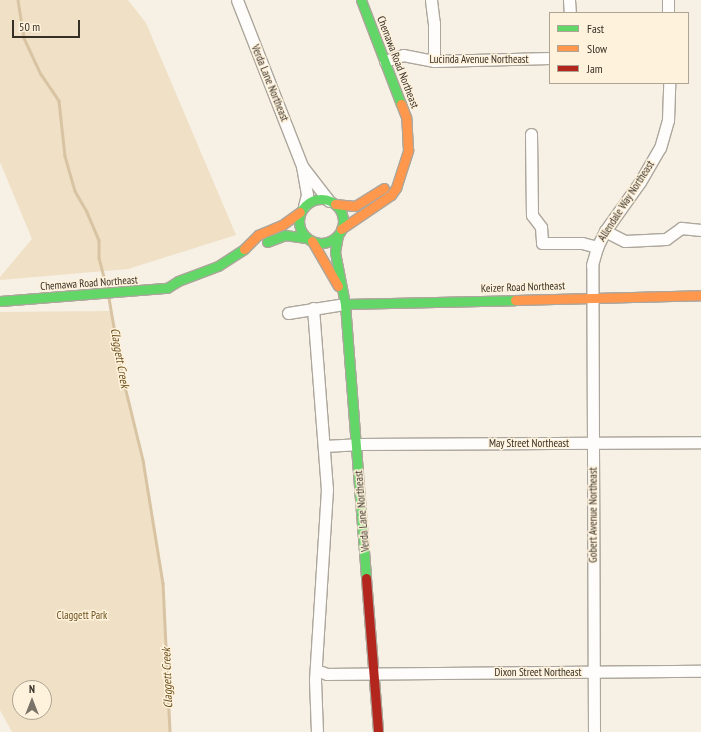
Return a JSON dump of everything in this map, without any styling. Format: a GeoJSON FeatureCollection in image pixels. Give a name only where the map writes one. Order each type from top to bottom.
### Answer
{"type":"FeatureCollection","features":[{"type":"Feature","properties":{"kind":"main road","name":"Chemawa Road Northeast"},"geometry":{"type":"LineString","coordinates":[[339,232],[382,203],[396,188],[398,179],[406,161],[409,136],[406,117],[361,0]]}},
{"type":"Feature","properties":{"kind":"main road"},"geometry":{"type":"LineString","coordinates":[[332,202],[342,216],[339,232],[326,242],[309,240],[299,226],[302,209],[316,200],[332,202],[348,207],[362,203],[398,179]]}},
{"type":"Feature","properties":{"kind":"main road","name":"Chemawa Road Northeast"},"geometry":{"type":"LineString","coordinates":[[250,245],[258,235],[282,225],[302,209]]}},
{"type":"Feature","properties":{"kind":"main road","name":"Verda Lane Northeast"},"geometry":{"type":"LineString","coordinates":[[339,232],[335,252],[343,282],[341,290]]}},
{"type":"Feature","properties":{"kind":"main road","name":"Chemawa Road Northeast"},"geometry":{"type":"LineString","coordinates":[[0,292],[90,285],[167,288],[178,281],[218,266],[250,245],[285,235],[309,240]]}},
{"type":"Feature","properties":{"kind":"main road","name":"Verda Lane Northeast"},"geometry":{"type":"LineString","coordinates":[[309,240],[335,284],[341,290],[345,304],[357,444],[378,732]]}},
{"type":"Feature","properties":{"kind":"main road","name":"Chemawa Road Northeast"},"geometry":{"type":"LineString","coordinates":[[0,302],[91,295],[146,286]]}},
{"type":"Feature","properties":{"kind":"main road","name":"Keizer Road Northeast"},"geometry":{"type":"LineString","coordinates":[[345,304],[701,295]]}},
{"type":"Feature","properties":{"kind":"street","name":"Verda Lane Northeast"},"geometry":{"type":"LineString","coordinates":[[237,0],[302,166],[307,195],[302,209]]}},
{"type":"Feature","properties":{"kind":"street"},"geometry":{"type":"LineString","coordinates":[[431,0],[434,23],[434,61]]}},
{"type":"Feature","properties":{"kind":"street"},"geometry":{"type":"LineString","coordinates":[[569,0],[570,12]]}},
{"type":"Feature","properties":{"kind":"street"},"geometry":{"type":"LineString","coordinates":[[668,0],[668,12]]}},
{"type":"Feature","properties":{"kind":"street","name":"Lucinda Avenue Northeast"},"geometry":{"type":"LineString","coordinates":[[385,61],[409,55],[434,61],[549,58]]}},
{"type":"Feature","properties":{"kind":"street","name":"Allendale Way Northeast"},"geometry":{"type":"LineString","coordinates":[[591,297],[592,265],[597,247],[605,232],[640,182],[660,148],[668,120],[669,84]]}},
{"type":"Feature","properties":{"kind":"street"},"geometry":{"type":"LineString","coordinates":[[531,134],[532,215],[541,227],[542,243],[576,242],[597,247]]}},
{"type":"Feature","properties":{"kind":"street","name":"Verda Lane Northeast"},"geometry":{"type":"LineString","coordinates":[[302,166],[332,202]]}},
{"type":"Feature","properties":{"kind":"street"},"geometry":{"type":"LineString","coordinates":[[605,232],[626,241],[666,239],[681,228],[701,230]]}},
{"type":"Feature","properties":{"kind":"street","name":"Gobert Avenue Northeast"},"geometry":{"type":"LineString","coordinates":[[591,297],[594,732]]}},
{"type":"Feature","properties":{"kind":"street"},"geometry":{"type":"LineString","coordinates":[[288,314],[313,308],[345,304]]}},
{"type":"Feature","properties":{"kind":"street"},"geometry":{"type":"LineString","coordinates":[[313,308],[327,495],[316,670],[317,732]]}},
{"type":"Feature","properties":{"kind":"street","name":"May Street Northeast"},"geometry":{"type":"LineString","coordinates":[[324,446],[357,444],[701,442]]}},
{"type":"Feature","properties":{"kind":"street","name":"Dixon Street Northeast"},"geometry":{"type":"LineString","coordinates":[[316,670],[327,674],[701,671]]}},
{"type":"Feature","properties":{"kind":"green space"},"geometry":{"type":"Polygon","coordinates":[[[0,0],[128,0],[146,23],[236,235],[128,269],[0,280],[0,277],[32,239],[0,162],[0,0]]]}},
{"type":"Feature","properties":{"kind":"green space","name":"Claggett Park"},"geometry":{"type":"Polygon","coordinates":[[[112,311],[122,374],[152,509],[163,583],[170,732],[12,732],[0,710],[0,312],[112,311]]]}},
{"type":"Feature","properties":{"kind":"waterway","name":"Claggett Creek"},"geometry":{"type":"LineString","coordinates":[[18,0],[24,38],[41,74],[59,101],[65,156],[75,191],[87,212],[99,240],[99,258],[107,287]]}},
{"type":"Feature","properties":{"kind":"waterway","name":"Claggett Creek"},"geometry":{"type":"LineString","coordinates":[[109,298],[122,374],[143,460],[163,583],[170,732]]}},
{"type":"Feature","properties":{"kind":"traffic: fast"},"geometry":{"type":"LineString","coordinates":[[361,0],[401,104]]}},
{"type":"Feature","properties":{"kind":"traffic: fast"},"geometry":{"type":"LineString","coordinates":[[321,199],[333,203],[339,209],[343,221],[339,233],[333,239],[321,243],[309,239],[303,233],[299,221],[303,209],[309,203],[321,199]]}},
{"type":"Feature","properties":{"kind":"traffic: fast"},"geometry":{"type":"LineString","coordinates":[[267,242],[285,235],[306,238]]}},
{"type":"Feature","properties":{"kind":"traffic: fast"},"geometry":{"type":"LineString","coordinates":[[338,235],[335,252],[345,304],[366,578]]}},
{"type":"Feature","properties":{"kind":"traffic: fast"},"geometry":{"type":"LineString","coordinates":[[0,301],[167,288],[178,281],[218,266],[244,249]]}},
{"type":"Feature","properties":{"kind":"traffic: fast"},"geometry":{"type":"LineString","coordinates":[[345,304],[515,300]]}},
{"type":"Feature","properties":{"kind":"traffic: slow"},"geometry":{"type":"LineString","coordinates":[[341,229],[391,195],[396,188],[408,150],[406,117],[401,104]]}},
{"type":"Feature","properties":{"kind":"traffic: slow"},"geometry":{"type":"LineString","coordinates":[[335,204],[355,206],[384,188]]}},
{"type":"Feature","properties":{"kind":"traffic: slow"},"geometry":{"type":"LineString","coordinates":[[244,249],[258,235],[282,225],[300,212]]}},
{"type":"Feature","properties":{"kind":"traffic: slow"},"geometry":{"type":"LineString","coordinates":[[312,241],[338,286]]}},
{"type":"Feature","properties":{"kind":"traffic: slow"},"geometry":{"type":"LineString","coordinates":[[515,300],[701,295]]}},
{"type":"Feature","properties":{"kind":"traffic: jam"},"geometry":{"type":"LineString","coordinates":[[366,578],[378,732]]}}]}
